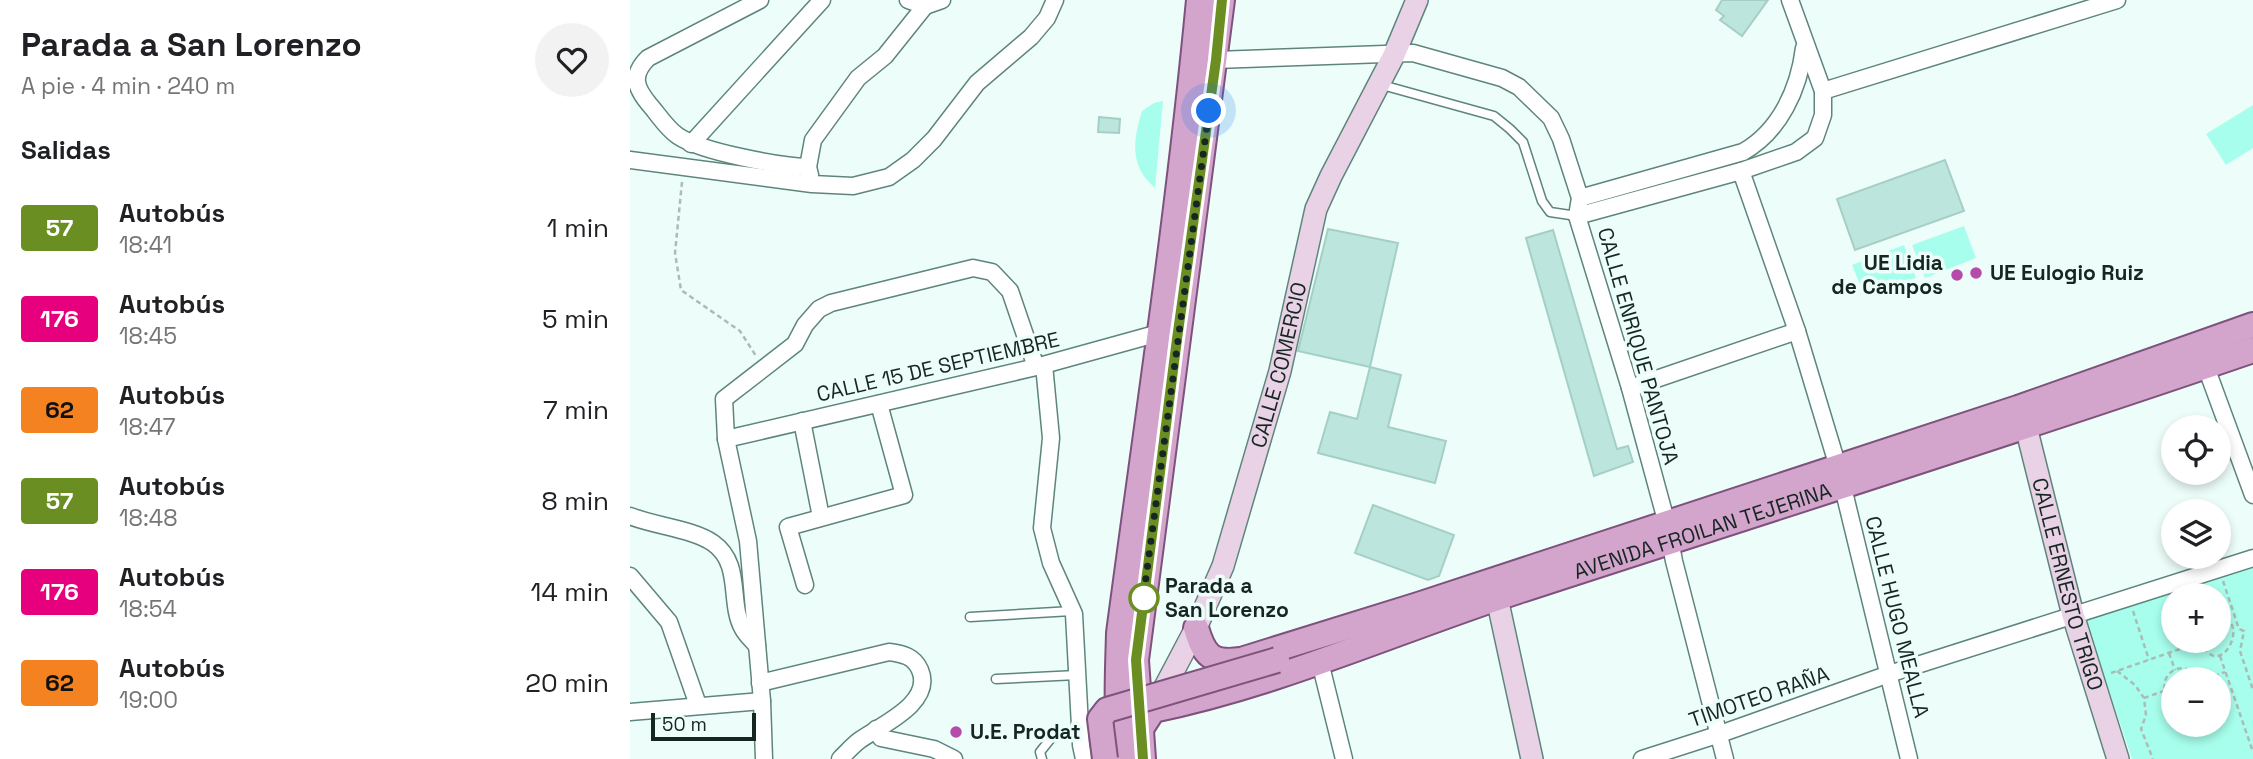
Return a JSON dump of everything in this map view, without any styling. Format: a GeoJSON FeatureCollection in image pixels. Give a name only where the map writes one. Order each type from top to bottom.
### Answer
{"type":"FeatureCollection","features":[{"type":"Feature","properties":{"kind":"main road"},"geometry":{"type":"LineString","coordinates":[[1123,759],[1120,744],[1119,633],[1192,73],[1199,0]]}},
{"type":"Feature","properties":{"kind":"main road"},"geometry":{"type":"LineString","coordinates":[[1143,759],[1146,720],[1136,660],[1222,0]]}},
{"type":"Feature","properties":{"kind":"main road","name":"AVENIDA FROILAN TEJERINA"},"geometry":{"type":"LineString","coordinates":[[1418,606],[1668,533],[2022,417],[2202,355],[2253,325]]}},
{"type":"Feature","properties":{"kind":"main road","name":"AVENIDA FROILAN TEJERINA"},"geometry":{"type":"LineString","coordinates":[[2202,355],[2253,350]]}},
{"type":"Feature","properties":{"kind":"main road","name":"AVENIDA FROILAN TEJERINA"},"geometry":{"type":"LineString","coordinates":[[1146,720],[1320,662],[1668,533]]}},
{"type":"Feature","properties":{"kind":"main road"},"geometry":{"type":"LineString","coordinates":[[1196,628],[1202,647],[1210,656],[1224,662],[1241,660],[1418,606]]}},
{"type":"Feature","properties":{"kind":"main road"},"geometry":{"type":"LineString","coordinates":[[1105,759],[1100,719],[1107,710],[1400,621],[1418,606]]}},
{"type":"Feature","properties":{"kind":"street"},"geometry":{"type":"LineString","coordinates":[[760,0],[649,58],[642,65],[637,77],[638,91],[675,135],[691,144],[784,166],[808,167]]}},
{"type":"Feature","properties":{"kind":"street"},"geometry":{"type":"LineString","coordinates":[[691,144],[822,0]]}},
{"type":"Feature","properties":{"kind":"street"},"geometry":{"type":"LineString","coordinates":[[908,0],[925,6]]}},
{"type":"Feature","properties":{"kind":"street"},"geometry":{"type":"LineString","coordinates":[[812,184],[808,167],[813,140],[846,92],[858,78],[885,56],[925,6],[942,0]]}},
{"type":"Feature","properties":{"kind":"street"},"geometry":{"type":"LineString","coordinates":[[630,160],[812,184],[853,186],[889,177],[913,160],[934,139],[977,83],[1031,37],[1047,18],[1055,0]]}},
{"type":"Feature","properties":{"kind":"street","name":"CALLE COMERCIO"},"geometry":{"type":"LineString","coordinates":[[1146,720],[1196,628],[1223,566],[1276,384],[1317,209],[1331,176],[1394,55],[1417,0]]}},
{"type":"Feature","properties":{"kind":"street"},"geometry":{"type":"LineString","coordinates":[[1577,216],[1741,171],[1796,152],[1815,138],[1823,115],[1823,91],[1790,0]]}},
{"type":"Feature","properties":{"kind":"street"},"geometry":{"type":"LineString","coordinates":[[1823,91],[2117,0]]}},
{"type":"Feature","properties":{"kind":"street"},"geometry":{"type":"LineString","coordinates":[[1580,198],[1743,152],[1760,142],[1779,118],[1794,91],[1801,71],[1805,44]]}},
{"type":"Feature","properties":{"kind":"street","name":"CALLE ENRIQUE PANTOJA"},"geometry":{"type":"LineString","coordinates":[[1216,60],[1413,53],[1502,78],[1519,87],[1551,118],[1561,139],[1580,198],[1577,216],[1630,388],[1725,759]]}},
{"type":"Feature","properties":{"kind":"street","name":"CALLE HUGO MEALLA"},"geometry":{"type":"LineString","coordinates":[[1741,171],[1797,331],[1841,476],[1909,759]]}},
{"type":"Feature","properties":{"kind":"street"},"geometry":{"type":"LineString","coordinates":[[764,759],[762,701],[748,541],[726,439],[724,399],[795,344],[819,309],[831,303],[973,268],[992,272],[1010,291],[1040,366],[1051,438],[1042,528],[1051,562],[1072,611],[1084,759]]}},
{"type":"Feature","properties":{"kind":"street"},"geometry":{"type":"LineString","coordinates":[[1630,388],[1797,331]]}},
{"type":"Feature","properties":{"kind":"street","name":"CALLE 15 DE SEPTIEMBRE"},"geometry":{"type":"LineString","coordinates":[[726,439],[1040,366],[1159,333]]}},
{"type":"Feature","properties":{"kind":"street"},"geometry":{"type":"LineString","coordinates":[[2202,355],[2253,495]]}},
{"type":"Feature","properties":{"kind":"street"},"geometry":{"type":"LineString","coordinates":[[805,585],[788,527],[904,495],[879,404]]}},
{"type":"Feature","properties":{"kind":"street","name":"CALLE ERNESTO TRIGO"},"geometry":{"type":"LineString","coordinates":[[2022,417],[2073,615],[2118,759]]}},
{"type":"Feature","properties":{"kind":"street"},"geometry":{"type":"LineString","coordinates":[[802,421],[821,517]]}},
{"type":"Feature","properties":{"kind":"street"},"geometry":{"type":"LineString","coordinates":[[630,516],[691,533],[713,543],[725,554],[732,572],[742,628],[757,646]]}},
{"type":"Feature","properties":{"kind":"street","name":"TIMOTEO RAÑA"},"geometry":{"type":"LineString","coordinates":[[1642,759],[1889,674],[2253,558]]}},
{"type":"Feature","properties":{"kind":"street"},"geometry":{"type":"LineString","coordinates":[[630,576],[669,622],[698,705]]}},
{"type":"Feature","properties":{"kind":"street"},"geometry":{"type":"LineString","coordinates":[[1497,598],[1532,759]]}},
{"type":"Feature","properties":{"kind":"street"},"geometry":{"type":"LineString","coordinates":[[760,683],[889,652],[904,654],[916,662],[922,676],[922,690],[914,702],[901,714],[857,742],[840,759]]}},
{"type":"Feature","properties":{"kind":"street"},"geometry":{"type":"LineString","coordinates":[[1320,662],[1343,759]]}},
{"type":"Feature","properties":{"kind":"street"},"geometry":{"type":"LineString","coordinates":[[630,712],[762,701]]}},
{"type":"Feature","properties":{"kind":"street"},"geometry":{"type":"LineString","coordinates":[[876,729],[881,738],[934,749],[954,759]]}},
{"type":"Feature","properties":{"kind":"lane"},"geometry":{"type":"LineString","coordinates":[[1379,85],[1494,117],[1523,142],[1542,201],[1550,212],[1577,216]]}},
{"type":"Feature","properties":{"kind":"lane"},"geometry":{"type":"LineString","coordinates":[[970,617],[1072,611]]}},
{"type":"Feature","properties":{"kind":"lane"},"geometry":{"type":"LineString","coordinates":[[996,679],[1077,675]]}},
{"type":"Feature","properties":{"kind":"lane"},"geometry":{"type":"LineString","coordinates":[[1042,759],[1040,752],[1052,737],[1080,735]]}},
{"type":"Feature","properties":{"kind":"path"},"geometry":{"type":"LineString","coordinates":[[683,168],[675,253],[681,290],[740,331],[765,369]]}},
{"type":"Feature","properties":{"kind":"path"},"geometry":{"type":"LineString","coordinates":[[2211,653],[2220,656],[2232,652],[2239,642],[2239,629],[2221,574]]}},
{"type":"Feature","properties":{"kind":"path"},"geometry":{"type":"LineString","coordinates":[[2131,604],[2149,660]]}},
{"type":"Feature","properties":{"kind":"path"},"geometry":{"type":"LineString","coordinates":[[2231,619],[2244,631],[2240,651],[2253,690]]}},
{"type":"Feature","properties":{"kind":"path"},"geometry":{"type":"LineString","coordinates":[[2104,675],[2169,653],[2174,667]]}},
{"type":"Feature","properties":{"kind":"path"},"geometry":{"type":"LineString","coordinates":[[2220,656],[2223,667]]}},
{"type":"Feature","properties":{"kind":"path"},"geometry":{"type":"LineString","coordinates":[[2117,671],[2135,685],[2144,698],[2146,715],[2141,729],[2153,759]]}},
{"type":"Feature","properties":{"kind":"path"},"geometry":{"type":"LineString","coordinates":[[2231,689],[2253,752]]}},
{"type":"Feature","properties":{"kind":"path"},"geometry":{"type":"LineString","coordinates":[[2144,698],[2161,692]]}},
{"type":"Feature","properties":{"kind":"green space"},"geometry":{"type":"Polygon","coordinates":[[[1163,101],[1155,188],[1137,162],[1135,142],[1142,111],[1163,101]]]}},
{"type":"Feature","properties":{"kind":"green space"},"geometry":{"type":"Polygon","coordinates":[[[2253,105],[2253,148],[2226,165],[2206,134],[2253,105]]]}},
{"type":"Feature","properties":{"kind":"green space"},"geometry":{"type":"Polygon","coordinates":[[[1964,226],[1976,258],[1925,278],[1912,245],[1964,226]]]}},
{"type":"Feature","properties":{"kind":"green space"},"geometry":{"type":"Polygon","coordinates":[[[1904,245],[1916,278],[1865,297],[1852,265],[1904,245]]]}},
{"type":"Feature","properties":{"kind":"green space"},"geometry":{"type":"Polygon","coordinates":[[[2253,564],[2253,759],[2132,759],[2085,619],[2161,594],[2161,653],[2231,653],[2231,583],[2195,583],[2253,564]]]}},
{"type":"Feature","properties":{"kind":"building"},"geometry":{"type":"Polygon","coordinates":[[[1722,0],[1768,0],[1742,36],[1720,20],[1724,16],[1716,10],[1722,0]]]}},
{"type":"Feature","properties":{"kind":"building"},"geometry":{"type":"Polygon","coordinates":[[[1099,117],[1120,119],[1119,133],[1098,132],[1099,117]]]}},
{"type":"Feature","properties":{"kind":"building"},"geometry":{"type":"Polygon","coordinates":[[[1945,160],[1964,211],[1855,250],[1837,199],[1945,160]]]}},
{"type":"Feature","properties":{"kind":"building"},"geometry":{"type":"Polygon","coordinates":[[[1328,229],[1398,243],[1370,367],[1298,351],[1328,229]]]}},
{"type":"Feature","properties":{"kind":"building"},"geometry":{"type":"Polygon","coordinates":[[[1553,230],[1617,449],[1628,446],[1633,462],[1594,476],[1526,238],[1553,230]]]}},
{"type":"Feature","properties":{"kind":"building"},"geometry":{"type":"Polygon","coordinates":[[[1370,367],[1401,375],[1388,427],[1446,441],[1435,483],[1318,453],[1330,412],[1357,419],[1370,367]]]}},
{"type":"Feature","properties":{"kind":"building"},"geometry":{"type":"Polygon","coordinates":[[[1373,505],[1454,535],[1439,576],[1428,580],[1355,553],[1373,505]]]}},
{"type":"Feature","properties":{"kind":"bus line","name":"57"},"geometry":{"type":"LineString","coordinates":[[1143,759],[1136,660],[1222,0]]}},
{"type":"Feature","properties":{"kind":"place","name":"UE Eulogio Ruiz"},"geometry":{"type":"Point","coordinates":[1976,273]}},
{"type":"Feature","properties":{"kind":"place","name":"UE Lidia de Campos"},"geometry":{"type":"Point","coordinates":[1957,275]}},
{"type":"Feature","properties":{"kind":"place","name":"Parada a San Lorenzo"},"geometry":{"type":"Point","coordinates":[1144,598]}},
{"type":"Feature","properties":{"kind":"place","name":"U.E. Prodat"},"geometry":{"type":"Point","coordinates":[956,732]}},
{"type":"Feature","properties":{"kind":"route"},"geometry":{"type":"LineString","coordinates":[[1144,598],[1142,607],[1209,111]]}}]}
